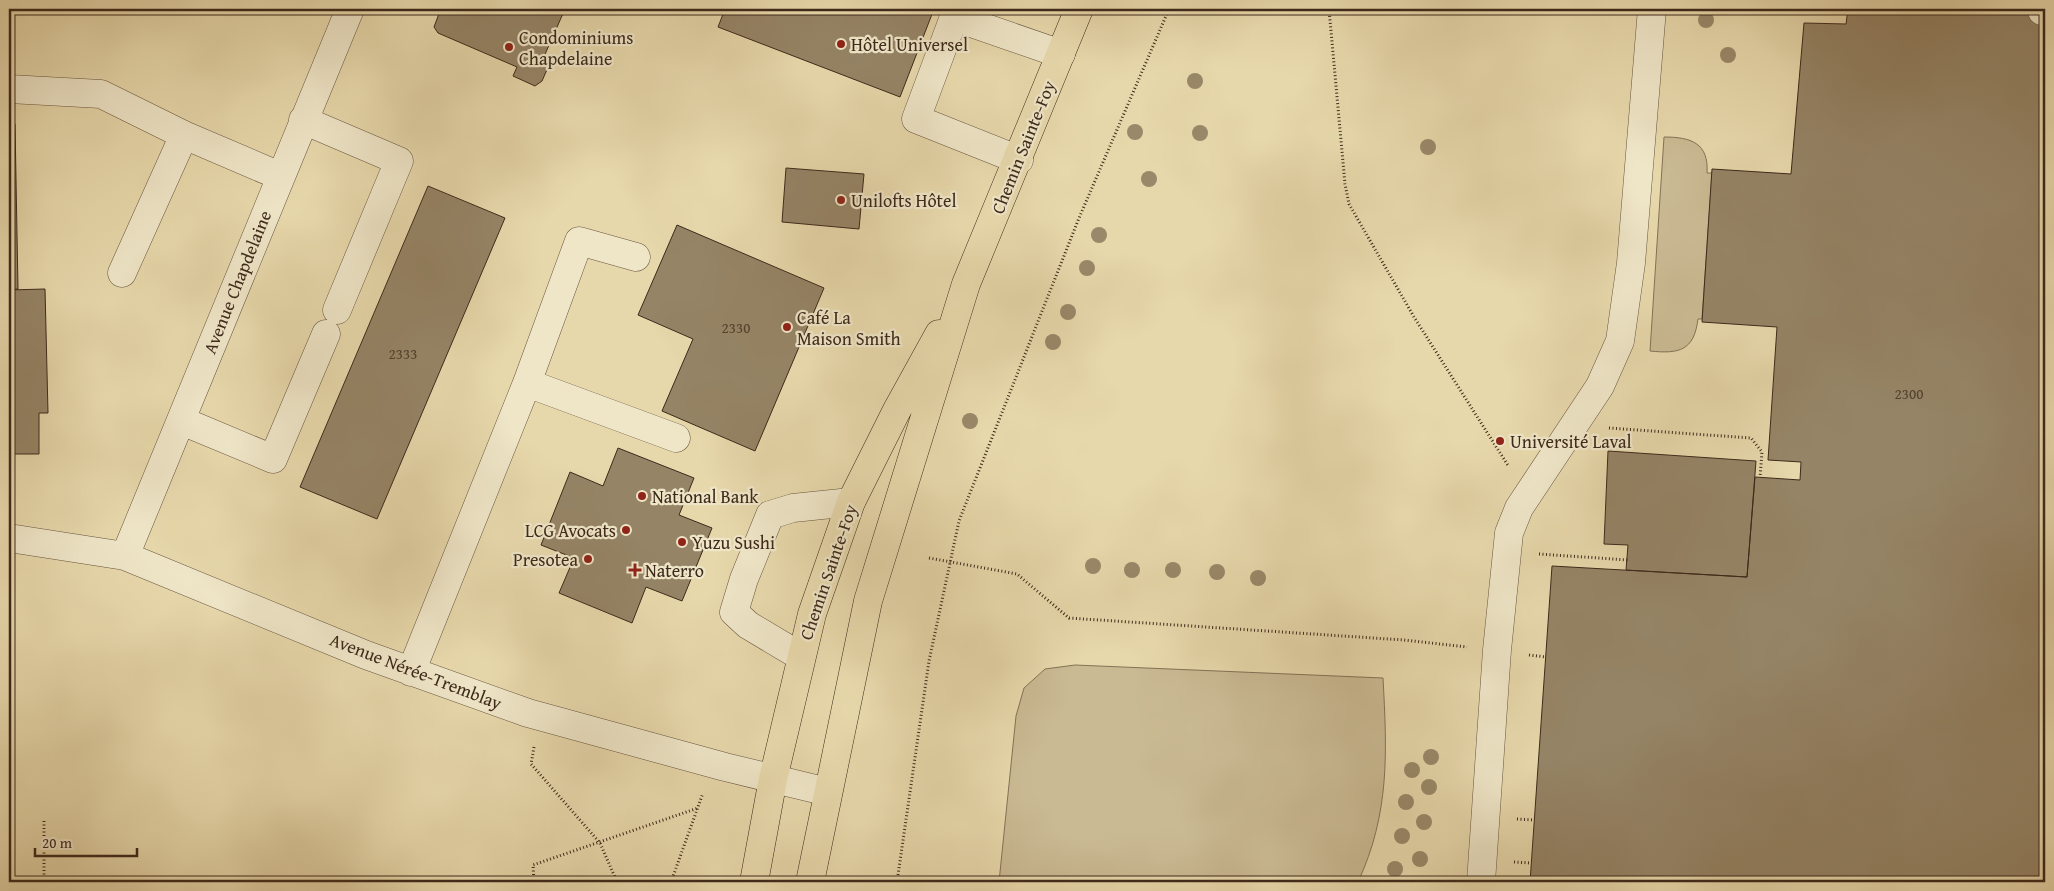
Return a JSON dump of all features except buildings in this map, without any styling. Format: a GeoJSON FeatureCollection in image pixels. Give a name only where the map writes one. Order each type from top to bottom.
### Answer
{"type":"FeatureCollection","features":[{"type":"Feature","properties":{"kind":"main road","name":"Chemin Sainte-Foy"},"geometry":{"type":"LineString","coordinates":[[754,882],[772,779],[800,656],[812,614],[851,502],[897,410],[966,284],[1019,160],[1079,9]]}},
{"type":"Feature","properties":{"kind":"main road","name":"Chemin Sainte-Foy"},"geometry":{"type":"LineString","coordinates":[[810,882],[868,601],[966,284]]}},
{"type":"Feature","properties":{"kind":"street","name":"Avenue Chapdelaine"},"geometry":{"type":"LineString","coordinates":[[125,556],[350,9]]}},
{"type":"Feature","properties":{"kind":"street"},"geometry":{"type":"LineString","coordinates":[[1481,882],[1496,650],[1506,552],[1514,518],[1609,368],[1623,328],[1632,254],[1652,9]]}},
{"type":"Feature","properties":{"kind":"street"},"geometry":{"type":"LineString","coordinates":[[1019,160],[916,119],[954,17],[1061,54]]}},
{"type":"Feature","properties":{"kind":"street"},"geometry":{"type":"LineString","coordinates":[[9,89],[101,94],[184,135],[280,176]]}},
{"type":"Feature","properties":{"kind":"street"},"geometry":{"type":"LineString","coordinates":[[182,421],[273,459],[399,161],[303,120]]}},
{"type":"Feature","properties":{"kind":"street"},"geometry":{"type":"LineString","coordinates":[[122,273],[184,135]]}},
{"type":"Feature","properties":{"kind":"street"},"geometry":{"type":"LineString","coordinates":[[410,672],[527,384],[579,241],[636,257]]}},
{"type":"Feature","properties":{"kind":"street"},"geometry":{"type":"LineString","coordinates":[[527,384],[676,438]]}},
{"type":"Feature","properties":{"kind":"street"},"geometry":{"type":"LineString","coordinates":[[800,656],[748,625],[734,612],[744,578],[770,515],[793,508],[851,502]]}},
{"type":"Feature","properties":{"kind":"street","name":"Avenue Nérée-Tremblay"},"geometry":{"type":"LineString","coordinates":[[9,538],[125,556],[410,672],[539,717],[712,764],[828,792]]}},
{"type":"Feature","properties":{"kind":"path"},"geometry":{"type":"LineString","coordinates":[[897,882],[929,661],[959,521],[1078,218],[1169,9]]}},
{"type":"Feature","properties":{"kind":"path"},"geometry":{"type":"LineString","coordinates":[[1329,9],[1345,184],[1349,204],[1418,325],[1527,495]]}},
{"type":"Feature","properties":{"kind":"path"},"geometry":{"type":"LineString","coordinates":[[1573,426],[1751,438],[1762,452],[1760,477]]}},
{"type":"Feature","properties":{"kind":"path"},"geometry":{"type":"LineString","coordinates":[[1506,552],[1628,560]]}},
{"type":"Feature","properties":{"kind":"path"},"geometry":{"type":"LineString","coordinates":[[929,558],[1017,574],[1069,618],[1404,640],[1496,650]]}},
{"type":"Feature","properties":{"kind":"path"},"geometry":{"type":"LineString","coordinates":[[539,717],[531,764],[600,843],[617,882]]}},
{"type":"Feature","properties":{"kind":"path"},"geometry":{"type":"LineString","coordinates":[[671,882],[712,764]]}},
{"type":"Feature","properties":{"kind":"path"},"geometry":{"type":"LineString","coordinates":[[534,882],[533,865],[698,808]]}},
{"type":"Feature","properties":{"kind":"path"},"geometry":{"type":"LineString","coordinates":[[44,821],[44,882]]}},
{"type":"Feature","properties":{"kind":"shaded area"},"geometry":{"type":"Polygon","coordinates":[[[1664,137],[1682,138],[1696,144],[1705,155],[1707,173],[1712,173],[1702,319],[1698,319],[1696,330],[1689,344],[1677,351],[1669,352],[1650,351],[1664,137]]]}},
{"type":"Feature","properties":{"kind":"shaded area"},"geometry":{"type":"Polygon","coordinates":[[[1075,665],[1383,678],[1385,757],[1381,807],[1376,831],[1358,882],[999,882],[1016,716],[1024,688],[1045,669],[1075,665]]]}},
{"type":"Feature","properties":{"kind":"place","name":"Hôtel Universel"},"geometry":{"type":"Point","coordinates":[841,44]}},
{"type":"Feature","properties":{"kind":"place","name":"Condominiums Chapdelaine"},"geometry":{"type":"Point","coordinates":[509,47]}},
{"type":"Feature","properties":{"kind":"place","name":"Unilofts Hôtel"},"geometry":{"type":"Point","coordinates":[841,200]}},
{"type":"Feature","properties":{"kind":"place","name":"Café La Maison Smith"},"geometry":{"type":"Point","coordinates":[787,327]}},
{"type":"Feature","properties":{"kind":"place","name":"Université Laval"},"geometry":{"type":"Point","coordinates":[1500,441]}},
{"type":"Feature","properties":{"kind":"place","name":"National Bank"},"geometry":{"type":"Point","coordinates":[642,496]}},
{"type":"Feature","properties":{"kind":"place","name":"LCG Avocats"},"geometry":{"type":"Point","coordinates":[626,530]}},
{"type":"Feature","properties":{"kind":"place","name":"Yuzu Sushi"},"geometry":{"type":"Point","coordinates":[682,542]}},
{"type":"Feature","properties":{"kind":"place","name":"Presotea"},"geometry":{"type":"Point","coordinates":[588,559]}},
{"type":"Feature","properties":{"kind":"place","name":"Naterro"},"geometry":{"type":"Point","coordinates":[635,570]}}]}
